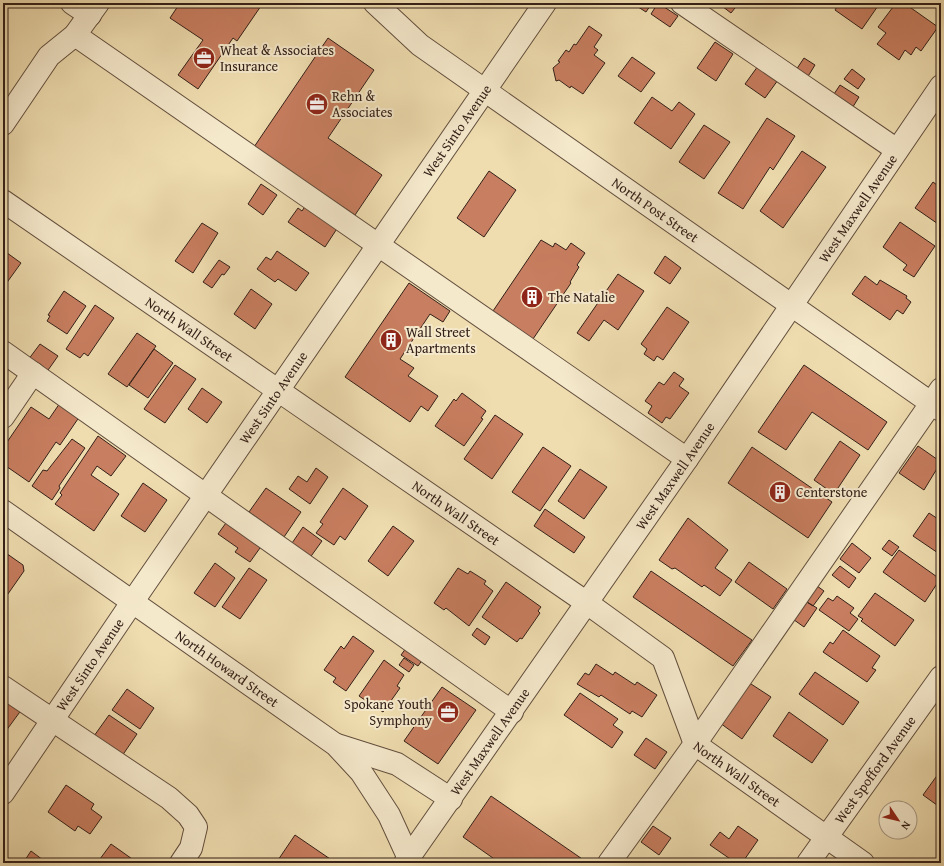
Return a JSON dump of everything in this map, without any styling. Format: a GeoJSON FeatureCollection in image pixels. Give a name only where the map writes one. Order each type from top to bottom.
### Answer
{"type":"FeatureCollection","features":[{"type":"Feature","properties":{"kind":"street","name":"North Post Street"},"geometry":{"type":"LineString","coordinates":[[375,3],[420,45],[791,305],[938,400]]}},
{"type":"Feature","properties":{"kind":"street","name":"West Sinto Avenue"},"geometry":{"type":"LineString","coordinates":[[3,793],[133,601],[279,392],[378,245],[545,3]]}},
{"type":"Feature","properties":{"kind":"street"},"geometry":{"type":"LineString","coordinates":[[682,3],[898,150]]}},
{"type":"Feature","properties":{"kind":"street"},"geometry":{"type":"LineString","coordinates":[[3,124],[49,56],[75,35],[87,7]]}},
{"type":"Feature","properties":{"kind":"street"},"geometry":{"type":"LineString","coordinates":[[75,35],[688,459]]}},
{"type":"Feature","properties":{"kind":"street","name":"West Maxwell Avenue"},"geometry":{"type":"LineString","coordinates":[[409,861],[688,459],[791,305],[941,86]]}},
{"type":"Feature","properties":{"kind":"street","name":"North Wall Street"},"geometry":{"type":"LineString","coordinates":[[3,202],[587,603],[663,658],[695,744],[863,863]]}},
{"type":"Feature","properties":{"kind":"street"},"geometry":{"type":"LineString","coordinates":[[3,352],[512,712]]}},
{"type":"Feature","properties":{"kind":"street"},"geometry":{"type":"LineString","coordinates":[[3,417],[33,373]]}},
{"type":"Feature","properties":{"kind":"street"},"geometry":{"type":"LineString","coordinates":[[609,863],[938,400]]}},
{"type":"Feature","properties":{"kind":"street","name":"North Howard Street"},"geometry":{"type":"LineString","coordinates":[[3,511],[336,745],[361,772],[389,815],[409,861]]}},
{"type":"Feature","properties":{"kind":"street","name":"West Spofford Avenue"},"geometry":{"type":"LineString","coordinates":[[808,863],[941,677]]}},
{"type":"Feature","properties":{"kind":"street"},"geometry":{"type":"LineString","coordinates":[[3,687],[169,798],[188,815],[196,827],[191,848],[181,863]]}},
{"type":"Feature","properties":{"kind":"street"},"geometry":{"type":"LineString","coordinates":[[336,745],[397,764],[451,799]]}},
{"type":"Feature","properties":{"kind":"building","name":"Wheat & Associates Insurance"},"geometry":{"type":"Polygon","coordinates":[[[180,3],[263,3],[237,41],[233,38],[198,89],[178,75],[203,40],[170,18],[180,3]]]}},
{"type":"Feature","properties":{"kind":"building"},"geometry":{"type":"Polygon","coordinates":[[[632,3],[652,3],[646,12],[632,3]]]}},
{"type":"Feature","properties":{"kind":"building"},"geometry":{"type":"Polygon","coordinates":[[[658,3],[678,16],[670,27],[651,14],[658,3]]]}},
{"type":"Feature","properties":{"kind":"building"},"geometry":{"type":"Polygon","coordinates":[[[702,3],[713,3],[709,8],[702,3]]]}},
{"type":"Feature","properties":{"kind":"building"},"geometry":{"type":"Polygon","coordinates":[[[718,3],[739,3],[731,13],[718,3]]]}},
{"type":"Feature","properties":{"kind":"building"},"geometry":{"type":"Polygon","coordinates":[[[839,3],[880,3],[862,29],[835,10],[839,3]]]}},
{"type":"Feature","properties":{"kind":"building"},"geometry":{"type":"Polygon","coordinates":[[[896,3],[904,3],[938,27],[921,51],[916,47],[911,55],[905,50],[899,60],[877,44],[886,33],[878,27],[896,3]]]}},
{"type":"Feature","properties":{"kind":"building"},"geometry":{"type":"Polygon","coordinates":[[[589,26],[602,35],[594,47],[598,50],[594,55],[605,63],[583,94],[571,86],[570,88],[559,80],[556,81],[553,68],[560,62],[558,61],[566,50],[569,52],[574,44],[576,45],[589,26]]]}},
{"type":"Feature","properties":{"kind":"building","name":"Rehn & Associates"},"geometry":{"type":"Polygon","coordinates":[[[328,38],[374,70],[328,138],[382,175],[355,215],[254,147],[328,38]]]}},
{"type":"Feature","properties":{"kind":"building"},"geometry":{"type":"Polygon","coordinates":[[[715,42],[733,54],[716,81],[697,68],[715,42]]]}},
{"type":"Feature","properties":{"kind":"building"},"geometry":{"type":"Polygon","coordinates":[[[632,57],[655,73],[641,92],[618,76],[632,57]]]}},
{"type":"Feature","properties":{"kind":"building"},"geometry":{"type":"Polygon","coordinates":[[[804,58],[815,65],[807,78],[796,70],[804,58]]]}},
{"type":"Feature","properties":{"kind":"building"},"geometry":{"type":"Polygon","coordinates":[[[758,66],[778,80],[765,98],[745,84],[758,66]]]}},
{"type":"Feature","properties":{"kind":"building"},"geometry":{"type":"Polygon","coordinates":[[[852,69],[865,79],[858,89],[844,79],[852,69]]]}},
{"type":"Feature","properties":{"kind":"building"},"geometry":{"type":"Polygon","coordinates":[[[840,85],[859,97],[851,110],[832,97],[840,85]]]}},
{"type":"Feature","properties":{"kind":"building"},"geometry":{"type":"Polygon","coordinates":[[[652,97],[672,111],[679,102],[695,114],[671,149],[634,123],[652,97]]]}},
{"type":"Feature","properties":{"kind":"building"},"geometry":{"type":"Polygon","coordinates":[[[767,118],[795,136],[773,170],[770,167],[743,209],[718,193],[767,118]]]}},
{"type":"Feature","properties":{"kind":"building"},"geometry":{"type":"Polygon","coordinates":[[[704,125],[730,142],[704,179],[679,162],[704,125]]]}},
{"type":"Feature","properties":{"kind":"building"},"geometry":{"type":"Polygon","coordinates":[[[802,151],[826,167],[783,228],[760,211],[802,151]]]}},
{"type":"Feature","properties":{"kind":"building"},"geometry":{"type":"Polygon","coordinates":[[[489,171],[516,190],[484,237],[457,218],[489,171]]]}},
{"type":"Feature","properties":{"kind":"building"},"geometry":{"type":"Polygon","coordinates":[[[933,182],[941,188],[941,226],[915,208],[933,182]]]}},
{"type":"Feature","properties":{"kind":"building"},"geometry":{"type":"Polygon","coordinates":[[[261,184],[277,195],[263,215],[248,204],[261,184]]]}},
{"type":"Feature","properties":{"kind":"building"},"geometry":{"type":"Polygon","coordinates":[[[308,202],[340,224],[325,247],[288,222],[298,208],[302,211],[308,202]]]}},
{"type":"Feature","properties":{"kind":"building"},"geometry":{"type":"Polygon","coordinates":[[[900,222],[935,246],[914,277],[903,270],[907,265],[883,247],[900,222]]]}},
{"type":"Feature","properties":{"kind":"building"},"geometry":{"type":"Polygon","coordinates":[[[202,223],[218,233],[193,273],[175,261],[202,223]]]}},
{"type":"Feature","properties":{"kind":"building","name":"The Natalie"},"geometry":{"type":"Polygon","coordinates":[[[541,240],[553,247],[555,243],[566,250],[571,243],[585,253],[577,265],[579,267],[570,282],[571,283],[533,339],[493,311],[541,240]]]}},
{"type":"Feature","properties":{"kind":"building"},"geometry":{"type":"Polygon","coordinates":[[[3,250],[21,263],[3,288],[3,250]]]}},
{"type":"Feature","properties":{"kind":"building"},"geometry":{"type":"Polygon","coordinates":[[[277,251],[309,273],[296,291],[278,279],[275,282],[257,269],[266,257],[271,260],[277,251]]]}},
{"type":"Feature","properties":{"kind":"building"},"geometry":{"type":"Polygon","coordinates":[[[665,256],[681,268],[670,284],[654,273],[665,256]]]}},
{"type":"Feature","properties":{"kind":"building"},"geometry":{"type":"Polygon","coordinates":[[[219,260],[230,267],[224,275],[222,274],[212,288],[203,282],[219,260]]]}},
{"type":"Feature","properties":{"kind":"building"},"geometry":{"type":"Polygon","coordinates":[[[618,274],[644,291],[618,330],[604,320],[589,341],[577,333],[618,274]]]}},
{"type":"Feature","properties":{"kind":"building"},"geometry":{"type":"Polygon","coordinates":[[[865,276],[877,285],[880,280],[907,296],[906,298],[911,302],[903,314],[897,310],[890,320],[852,294],[865,276]]]}},
{"type":"Feature","properties":{"kind":"building","name":"Wall Street Apartments"},"geometry":{"type":"Polygon","coordinates":[[[409,283],[450,311],[443,322],[430,314],[400,359],[414,368],[408,376],[438,396],[428,411],[421,406],[410,422],[345,377],[409,283]]]}},
{"type":"Feature","properties":{"kind":"building"},"geometry":{"type":"Polygon","coordinates":[[[251,289],[272,304],[255,329],[234,314],[251,289]]]}},
{"type":"Feature","properties":{"kind":"building"},"geometry":{"type":"Polygon","coordinates":[[[64,291],[86,306],[67,334],[47,321],[50,316],[48,315],[64,291]]]}},
{"type":"Feature","properties":{"kind":"building"},"geometry":{"type":"Polygon","coordinates":[[[95,305],[114,318],[88,356],[84,353],[80,358],[66,349],[95,305]]]}},
{"type":"Feature","properties":{"kind":"building"},"geometry":{"type":"Polygon","coordinates":[[[667,307],[689,322],[663,360],[657,356],[654,361],[644,354],[647,349],[641,344],[667,307]]]}},
{"type":"Feature","properties":{"kind":"building"},"geometry":{"type":"Polygon","coordinates":[[[941,319],[941,328],[937,325],[941,319]]]}},
{"type":"Feature","properties":{"kind":"building"},"geometry":{"type":"Polygon","coordinates":[[[137,333],[156,346],[127,387],[108,374],[137,333]]]}},
{"type":"Feature","properties":{"kind":"building"},"geometry":{"type":"Polygon","coordinates":[[[40,344],[58,356],[46,373],[28,360],[40,344]]]}},
{"type":"Feature","properties":{"kind":"building"},"geometry":{"type":"Polygon","coordinates":[[[154,349],[173,363],[148,398],[129,385],[154,349]]]}},
{"type":"Feature","properties":{"kind":"building"},"geometry":{"type":"Polygon","coordinates":[[[175,365],[196,379],[165,423],[144,409],[175,365]]]}},
{"type":"Feature","properties":{"kind":"building"},"geometry":{"type":"Polygon","coordinates":[[[804,365],[887,422],[868,450],[812,412],[786,450],[758,432],[804,365]]]}},
{"type":"Feature","properties":{"kind":"building"},"geometry":{"type":"Polygon","coordinates":[[[674,372],[684,379],[679,386],[689,393],[670,419],[666,417],[662,423],[648,413],[652,406],[645,401],[659,382],[664,385],[674,372]]]}},
{"type":"Feature","properties":{"kind":"building"},"geometry":{"type":"Polygon","coordinates":[[[202,388],[222,402],[207,423],[188,409],[202,388]]]}},
{"type":"Feature","properties":{"kind":"building"},"geometry":{"type":"Polygon","coordinates":[[[462,393],[486,411],[481,418],[483,419],[464,446],[435,426],[454,399],[456,401],[462,393]]]}},
{"type":"Feature","properties":{"kind":"building"},"geometry":{"type":"Polygon","coordinates":[[[62,400],[82,413],[60,445],[56,442],[29,482],[3,464],[3,448],[31,407],[49,419],[62,400]]]}},
{"type":"Feature","properties":{"kind":"building"},"geometry":{"type":"Polygon","coordinates":[[[495,415],[523,434],[492,479],[464,459],[495,415]]]}},
{"type":"Feature","properties":{"kind":"building"},"geometry":{"type":"Polygon","coordinates":[[[98,436],[126,456],[111,476],[97,466],[91,475],[119,494],[94,531],[55,504],[62,495],[60,493],[98,436]]]}},
{"type":"Feature","properties":{"kind":"building"},"geometry":{"type":"Polygon","coordinates":[[[72,439],[85,448],[59,486],[60,488],[52,500],[32,486],[43,470],[47,471],[72,439]]]}},
{"type":"Feature","properties":{"kind":"building"},"geometry":{"type":"Polygon","coordinates":[[[840,441],[860,455],[834,494],[814,480],[840,441]]]}},
{"type":"Feature","properties":{"kind":"building"},"geometry":{"type":"Polygon","coordinates":[[[918,446],[941,462],[924,490],[899,473],[918,446]]]}},
{"type":"Feature","properties":{"kind":"building"},"geometry":{"type":"Polygon","coordinates":[[[543,447],[571,466],[540,511],[512,492],[543,447]]]}},
{"type":"Feature","properties":{"kind":"building","name":"Centerstone"},"geometry":{"type":"Polygon","coordinates":[[[752,447],[832,502],[808,538],[728,483],[752,447]]]}},
{"type":"Feature","properties":{"kind":"building"},"geometry":{"type":"Polygon","coordinates":[[[316,468],[328,477],[310,504],[289,489],[298,476],[307,482],[316,468]]]}},
{"type":"Feature","properties":{"kind":"building"},"geometry":{"type":"Polygon","coordinates":[[[580,469],[607,487],[584,519],[558,501],[580,469]]]}},
{"type":"Feature","properties":{"kind":"building"},"geometry":{"type":"Polygon","coordinates":[[[143,483],[167,500],[145,532],[121,516],[143,483]]]}},
{"type":"Feature","properties":{"kind":"building"},"geometry":{"type":"Polygon","coordinates":[[[266,488],[301,512],[284,537],[249,512],[266,488]]]}},
{"type":"Feature","properties":{"kind":"building"},"geometry":{"type":"Polygon","coordinates":[[[343,488],[368,506],[345,540],[340,536],[334,545],[316,533],[323,524],[320,522],[343,488]]]}},
{"type":"Feature","properties":{"kind":"building"},"geometry":{"type":"Polygon","coordinates":[[[545,509],[585,537],[574,553],[534,526],[545,509]]]}},
{"type":"Feature","properties":{"kind":"building"},"geometry":{"type":"Polygon","coordinates":[[[929,513],[941,521],[941,555],[913,536],[929,513]]]}},
{"type":"Feature","properties":{"kind":"building"},"geometry":{"type":"Polygon","coordinates":[[[231,516],[265,541],[250,562],[235,552],[238,548],[218,534],[231,516]]]}},
{"type":"Feature","properties":{"kind":"building"},"geometry":{"type":"Polygon","coordinates":[[[688,518],[728,550],[715,568],[732,580],[720,596],[704,585],[702,587],[675,568],[672,569],[659,560],[688,518]]]}},
{"type":"Feature","properties":{"kind":"building"},"geometry":{"type":"Polygon","coordinates":[[[393,526],[414,541],[388,576],[368,561],[393,526]]]}},
{"type":"Feature","properties":{"kind":"building"},"geometry":{"type":"Polygon","coordinates":[[[303,527],[322,541],[309,559],[290,546],[303,527]]]}},
{"type":"Feature","properties":{"kind":"building"},"geometry":{"type":"Polygon","coordinates":[[[889,540],[899,547],[892,556],[882,549],[889,540]]]}},
{"type":"Feature","properties":{"kind":"building"},"geometry":{"type":"Polygon","coordinates":[[[852,543],[871,558],[859,573],[840,559],[852,543]]]}},
{"type":"Feature","properties":{"kind":"building"},"geometry":{"type":"Polygon","coordinates":[[[899,550],[940,579],[925,602],[883,572],[899,550]]]}},
{"type":"Feature","properties":{"kind":"building"},"geometry":{"type":"Polygon","coordinates":[[[3,551],[23,565],[24,571],[3,601],[3,551]]]}},
{"type":"Feature","properties":{"kind":"building"},"geometry":{"type":"Polygon","coordinates":[[[749,562],[787,589],[773,609],[735,582],[749,562]]]}},
{"type":"Feature","properties":{"kind":"building"},"geometry":{"type":"Polygon","coordinates":[[[215,563],[235,578],[215,607],[194,593],[215,563]]]}},
{"type":"Feature","properties":{"kind":"building"},"geometry":{"type":"Polygon","coordinates":[[[840,566],[856,578],[849,588],[832,575],[840,566]]]}},
{"type":"Feature","properties":{"kind":"building"},"geometry":{"type":"Polygon","coordinates":[[[249,568],[267,580],[240,619],[222,607],[249,568]]]}},
{"type":"Feature","properties":{"kind":"building"},"geometry":{"type":"Polygon","coordinates":[[[458,568],[468,574],[470,571],[486,581],[484,584],[493,591],[469,626],[446,608],[444,610],[434,603],[458,568]]]}},
{"type":"Feature","properties":{"kind":"building"},"geometry":{"type":"Polygon","coordinates":[[[651,571],[752,640],[733,666],[633,597],[651,571]]]}},
{"type":"Feature","properties":{"kind":"building"},"geometry":{"type":"Polygon","coordinates":[[[506,582],[541,607],[538,611],[540,613],[522,639],[520,638],[517,642],[482,617],[506,582]]]}},
{"type":"Feature","properties":{"kind":"building"},"geometry":{"type":"Polygon","coordinates":[[[813,583],[824,591],[813,606],[802,599],[813,583]]]}},
{"type":"Feature","properties":{"kind":"building"},"geometry":{"type":"Polygon","coordinates":[[[875,593],[914,620],[895,646],[861,621],[863,619],[858,616],[875,593]]]}},
{"type":"Feature","properties":{"kind":"building"},"geometry":{"type":"Polygon","coordinates":[[[837,596],[854,608],[850,613],[858,619],[849,631],[819,610],[828,598],[833,601],[837,596]]]}},
{"type":"Feature","properties":{"kind":"building"},"geometry":{"type":"Polygon","coordinates":[[[802,599],[817,608],[804,627],[790,617],[802,599]]]}},
{"type":"Feature","properties":{"kind":"building"},"geometry":{"type":"Polygon","coordinates":[[[477,628],[490,637],[485,645],[472,635],[477,628]]]}},
{"type":"Feature","properties":{"kind":"building"},"geometry":{"type":"Polygon","coordinates":[[[843,630],[880,656],[872,668],[876,670],[867,682],[823,652],[830,642],[833,644],[843,630]]]}},
{"type":"Feature","properties":{"kind":"building"},"geometry":{"type":"Polygon","coordinates":[[[353,636],[374,651],[346,691],[333,682],[336,678],[324,670],[341,646],[344,649],[353,636]]]}},
{"type":"Feature","properties":{"kind":"building"},"geometry":{"type":"Polygon","coordinates":[[[409,644],[426,655],[418,666],[401,655],[409,644]]]}},
{"type":"Feature","properties":{"kind":"building"},"geometry":{"type":"Polygon","coordinates":[[[404,658],[414,665],[409,672],[399,665],[404,658]]]}},
{"type":"Feature","properties":{"kind":"building"},"geometry":{"type":"Polygon","coordinates":[[[384,660],[404,675],[397,686],[400,688],[383,712],[359,696],[384,660]]]}},
{"type":"Feature","properties":{"kind":"building"},"geometry":{"type":"Polygon","coordinates":[[[596,664],[613,675],[615,672],[635,685],[637,682],[657,695],[642,717],[632,711],[630,714],[601,695],[599,697],[577,684],[585,673],[589,675],[596,664]]]}},
{"type":"Feature","properties":{"kind":"building"},"geometry":{"type":"Polygon","coordinates":[[[815,672],[859,702],[843,725],[799,694],[815,672]]]}},
{"type":"Feature","properties":{"kind":"building"},"geometry":{"type":"Polygon","coordinates":[[[748,682],[771,697],[742,739],[720,723],[748,682]]]}},
{"type":"Feature","properties":{"kind":"building"},"geometry":{"type":"Polygon","coordinates":[[[442,687],[476,710],[438,764],[404,741],[442,687]]]}},
{"type":"Feature","properties":{"kind":"building"},"geometry":{"type":"Polygon","coordinates":[[[127,689],[154,708],[140,729],[112,710],[127,689]]]}},
{"type":"Feature","properties":{"kind":"building"},"geometry":{"type":"Polygon","coordinates":[[[580,693],[618,719],[613,725],[623,732],[612,748],[564,715],[580,693]]]}},
{"type":"Feature","properties":{"kind":"building"},"geometry":{"type":"Polygon","coordinates":[[[3,696],[22,709],[3,735],[3,696]]]}},
{"type":"Feature","properties":{"kind":"building"},"geometry":{"type":"Polygon","coordinates":[[[789,712],[828,740],[812,763],[773,736],[789,712]]]}},
{"type":"Feature","properties":{"kind":"building"},"geometry":{"type":"Polygon","coordinates":[[[109,715],[137,734],[122,756],[94,736],[109,715]]]}},
{"type":"Feature","properties":{"kind":"building"},"geometry":{"type":"Polygon","coordinates":[[[646,738],[667,752],[655,769],[634,755],[646,738]]]}},
{"type":"Feature","properties":{"kind":"building"},"geometry":{"type":"Polygon","coordinates":[[[941,770],[941,808],[923,795],[941,770]]]}},
{"type":"Feature","properties":{"kind":"building"},"geometry":{"type":"Polygon","coordinates":[[[66,785],[94,804],[91,809],[102,817],[90,834],[78,826],[75,831],[48,812],[66,785]]]}},
{"type":"Feature","properties":{"kind":"building"},"geometry":{"type":"Polygon","coordinates":[[[491,796],[588,863],[500,863],[463,837],[491,796]]]}},
{"type":"Feature","properties":{"kind":"building"},"geometry":{"type":"Polygon","coordinates":[[[653,826],[671,838],[659,855],[641,842],[653,826]]]}},
{"type":"Feature","properties":{"kind":"building"},"geometry":{"type":"Polygon","coordinates":[[[738,826],[758,840],[742,863],[736,863],[710,845],[720,832],[729,839],[738,826]]]}},
{"type":"Feature","properties":{"kind":"building"},"geometry":{"type":"Polygon","coordinates":[[[295,835],[336,863],[276,863],[295,835]]]}},
{"type":"Feature","properties":{"kind":"building"},"geometry":{"type":"Polygon","coordinates":[[[111,844],[135,861],[134,863],[97,863],[111,844]]]}},
{"type":"Feature","properties":{"kind":"building"},"geometry":{"type":"Polygon","coordinates":[[[31,851],[47,863],[23,863],[31,851]]]}},
{"type":"Feature","properties":{"kind":"place","name":"Wheat & Associates Insurance"},"geometry":{"type":"Point","coordinates":[204,58]}},
{"type":"Feature","properties":{"kind":"place","name":"Rehn & Associates"},"geometry":{"type":"Point","coordinates":[317,104]}},
{"type":"Feature","properties":{"kind":"place","name":"The Natalie"},"geometry":{"type":"Point","coordinates":[532,297]}},
{"type":"Feature","properties":{"kind":"place","name":"Wall Street Apartments"},"geometry":{"type":"Point","coordinates":[391,340]}},
{"type":"Feature","properties":{"kind":"place","name":"Centerstone"},"geometry":{"type":"Point","coordinates":[780,492]}},
{"type":"Feature","properties":{"kind":"place","name":"Spokane Youth Symphony"},"geometry":{"type":"Point","coordinates":[448,712]}}]}
